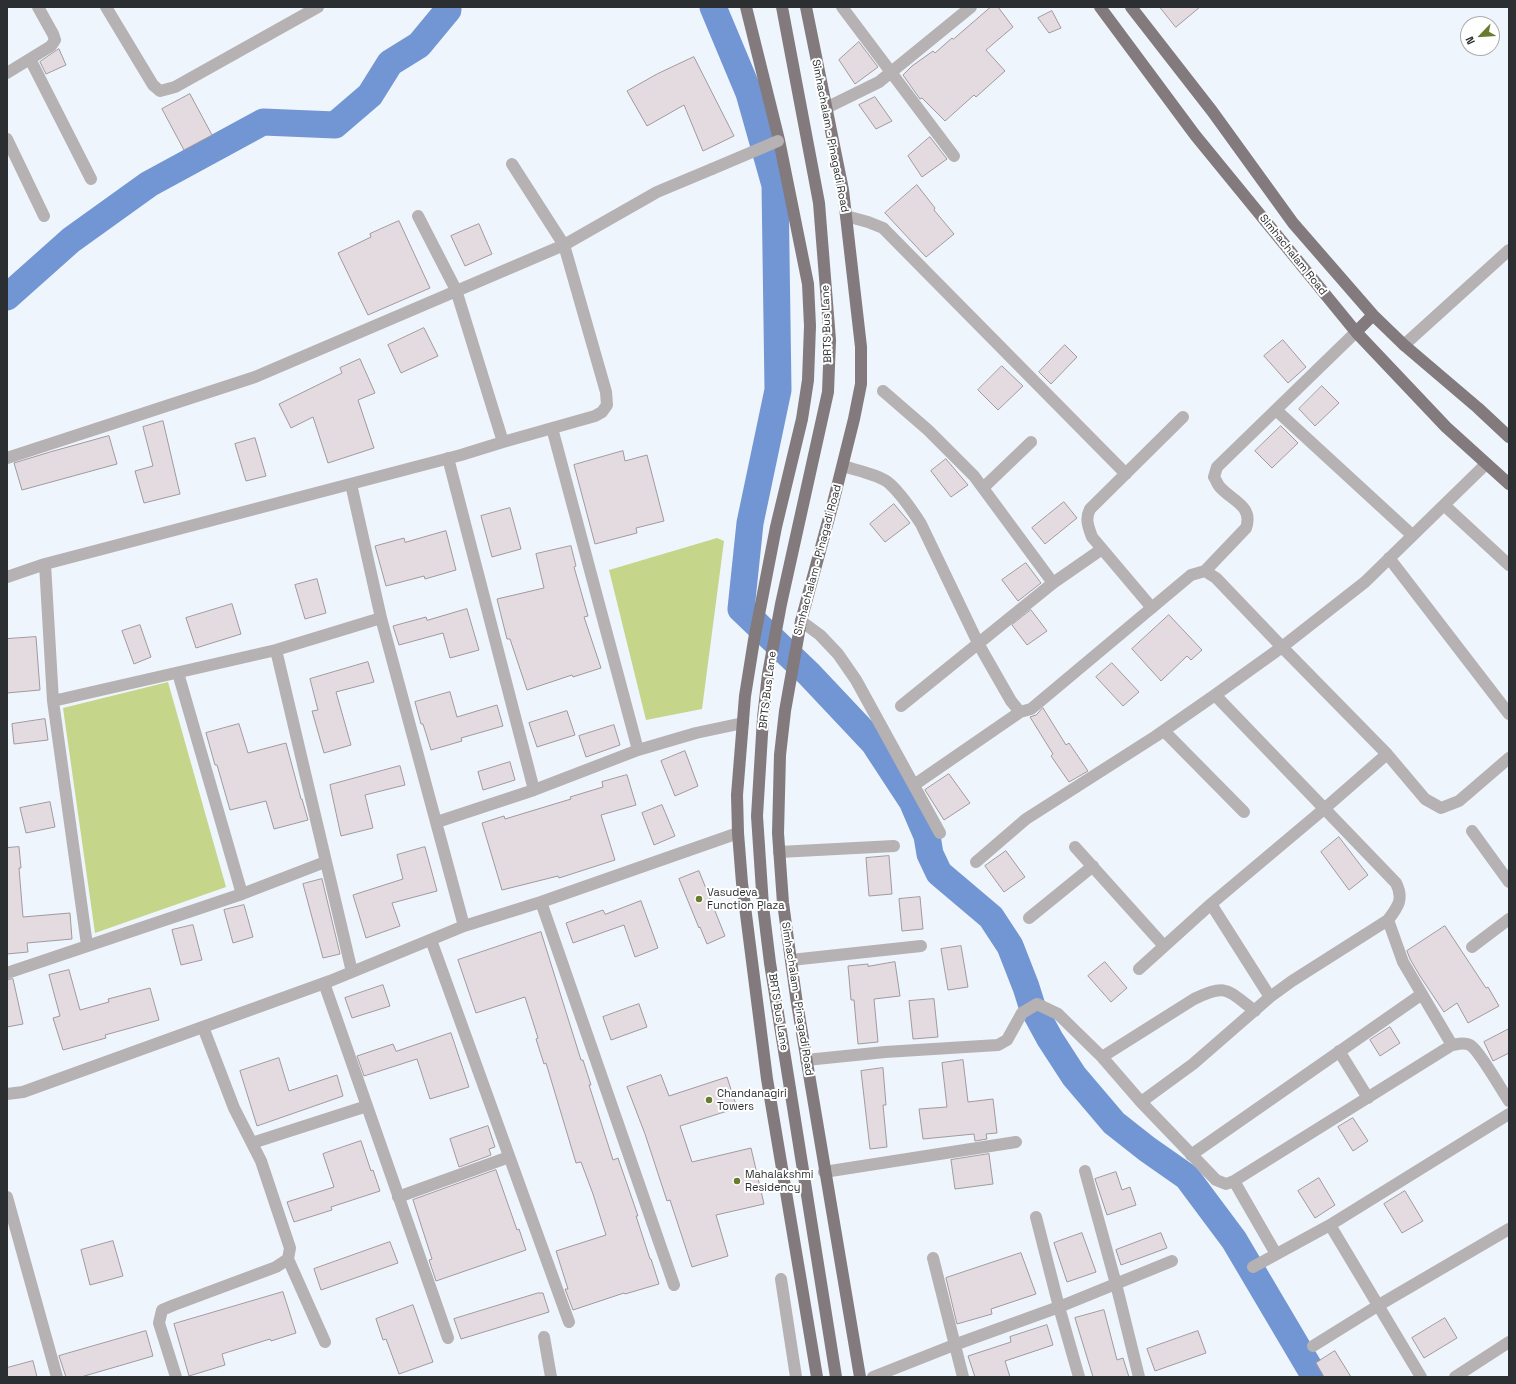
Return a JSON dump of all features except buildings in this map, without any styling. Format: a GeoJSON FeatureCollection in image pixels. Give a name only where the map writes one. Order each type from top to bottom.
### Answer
{"type":"FeatureCollection","features":[{"type":"Feature","properties":{"kind":"main road"},"geometry":{"type":"LineString","coordinates":[[746,7],[779,140],[808,284],[810,326],[808,380],[802,419],[776,527],[754,640],[745,696],[737,795],[738,833],[742,883],[767,1079],[817,1377]]}},
{"type":"Feature","properties":{"kind":"main road","name":"BRTS Bus Lane"},"geometry":{"type":"LineString","coordinates":[[782,7],[819,203],[830,340],[828,392],[781,604],[768,674],[763,718],[757,816],[763,906],[770,963],[836,1377]]}},
{"type":"Feature","properties":{"kind":"main road","name":"Simhachalam - Pinagadi Road"},"geometry":{"type":"LineString","coordinates":[[806,7],[846,216],[861,347],[861,384],[843,466],[801,620],[785,711],[780,755],[778,833],[783,904],[806,1060],[860,1377]]}},
{"type":"Feature","properties":{"kind":"main road","name":"Simhachalam Road"},"geometry":{"type":"LineString","coordinates":[[1100,7],[1195,135],[1356,332],[1446,427],[1509,484]]}},
{"type":"Feature","properties":{"kind":"main road"},"geometry":{"type":"LineString","coordinates":[[1130,7],[1212,111],[1293,223],[1373,315],[1404,345],[1478,408],[1509,437]]}},
{"type":"Feature","properties":{"kind":"main road"},"geometry":{"type":"LineString","coordinates":[[1356,332],[1373,315]]}},
{"type":"Feature","properties":{"kind":"street"},"geometry":{"type":"LineString","coordinates":[[7,73],[51,46],[55,40],[48,23],[38,7]]}},
{"type":"Feature","properties":{"kind":"street"},"geometry":{"type":"LineString","coordinates":[[106,7],[154,85],[160,91],[175,87],[318,7]]}},
{"type":"Feature","properties":{"kind":"street"},"geometry":{"type":"LineString","coordinates":[[842,7],[954,156]]}},
{"type":"Feature","properties":{"kind":"street"},"geometry":{"type":"LineString","coordinates":[[826,108],[879,82],[964,9]]}},
{"type":"Feature","properties":{"kind":"street"},"geometry":{"type":"LineString","coordinates":[[30,59],[91,179]]}},
{"type":"Feature","properties":{"kind":"street"},"geometry":{"type":"LineString","coordinates":[[7,139],[44,216]]}},
{"type":"Feature","properties":{"kind":"street"},"geometry":{"type":"LineString","coordinates":[[7,458],[256,377],[456,290],[564,246],[657,192],[779,140]]}},
{"type":"Feature","properties":{"kind":"street"},"geometry":{"type":"LineString","coordinates":[[7,578],[45,564],[448,458],[595,416],[602,412],[607,405],[606,392],[564,246],[512,164]]}},
{"type":"Feature","properties":{"kind":"street"},"geometry":{"type":"LineString","coordinates":[[418,216],[456,290],[503,442]]}},
{"type":"Feature","properties":{"kind":"street"},"geometry":{"type":"LineString","coordinates":[[846,216],[883,228],[1126,474]]}},
{"type":"Feature","properties":{"kind":"street"},"geometry":{"type":"LineString","coordinates":[[1404,345],[1509,250]]}},
{"type":"Feature","properties":{"kind":"street"},"geometry":{"type":"LineString","coordinates":[[914,784],[1020,712],[1030,709],[1191,575],[1205,571],[1246,528],[1249,520],[1247,512],[1242,506],[1219,486],[1214,477],[1217,468],[1356,332]]}},
{"type":"Feature","properties":{"kind":"street"},"geometry":{"type":"LineString","coordinates":[[883,391],[928,430],[974,476],[1053,583]]}},
{"type":"Feature","properties":{"kind":"street"},"geometry":{"type":"LineString","coordinates":[[1276,410],[1412,536]]}},
{"type":"Feature","properties":{"kind":"street"},"geometry":{"type":"LineString","coordinates":[[1152,608],[1092,536],[1088,527],[1087,516],[1090,509],[1183,417]]}},
{"type":"Feature","properties":{"kind":"street"},"geometry":{"type":"LineString","coordinates":[[552,428],[638,750]]}},
{"type":"Feature","properties":{"kind":"street"},"geometry":{"type":"LineString","coordinates":[[983,488],[1031,442]]}},
{"type":"Feature","properties":{"kind":"street"},"geometry":{"type":"LineString","coordinates":[[448,458],[534,790]]}},
{"type":"Feature","properties":{"kind":"street"},"geometry":{"type":"LineString","coordinates":[[976,862],[1026,819],[1164,731],[1282,647],[1365,582],[1486,464]]}},
{"type":"Feature","properties":{"kind":"street"},"geometry":{"type":"LineString","coordinates":[[843,466],[880,478],[889,483],[909,507],[921,524],[979,645],[1011,701],[1020,712]]}},
{"type":"Feature","properties":{"kind":"street"},"geometry":{"type":"LineString","coordinates":[[351,484],[381,618],[464,926]]}},
{"type":"Feature","properties":{"kind":"street"},"geometry":{"type":"LineString","coordinates":[[1444,504],[1509,565]]}},
{"type":"Feature","properties":{"kind":"street"},"geometry":{"type":"LineString","coordinates":[[901,706],[979,645],[1053,583],[1102,549]]}},
{"type":"Feature","properties":{"kind":"street"},"geometry":{"type":"LineString","coordinates":[[1390,558],[1509,714]]}},
{"type":"Feature","properties":{"kind":"street"},"geometry":{"type":"LineString","coordinates":[[45,564],[53,701],[88,945]]}},
{"type":"Feature","properties":{"kind":"street"},"geometry":{"type":"LineString","coordinates":[[1205,571],[1216,578],[1387,754],[1425,799],[1441,808],[1459,801],[1509,758]]}},
{"type":"Feature","properties":{"kind":"street"},"geometry":{"type":"LineString","coordinates":[[53,701],[276,650],[381,618]]}},
{"type":"Feature","properties":{"kind":"street"},"geometry":{"type":"LineString","coordinates":[[801,620],[820,635],[838,654],[856,680],[940,833]]}},
{"type":"Feature","properties":{"kind":"street"},"geometry":{"type":"LineString","coordinates":[[276,650],[352,972]]}},
{"type":"Feature","properties":{"kind":"street"},"geometry":{"type":"LineString","coordinates":[[178,673],[242,894]]}},
{"type":"Feature","properties":{"kind":"street"},"geometry":{"type":"LineString","coordinates":[[1141,1102],[1193,1064],[1270,997],[1292,981],[1388,920],[1396,909],[1400,899],[1400,891],[1396,883],[1324,810],[1215,695]]}},
{"type":"Feature","properties":{"kind":"street"},"geometry":{"type":"LineString","coordinates":[[437,822],[534,790],[638,750],[696,733],[743,723]]}},
{"type":"Feature","properties":{"kind":"street"},"geometry":{"type":"LineString","coordinates":[[1164,731],[1244,812]]}},
{"type":"Feature","properties":{"kind":"street"},"geometry":{"type":"LineString","coordinates":[[1139,969],[1211,904],[1324,810],[1387,754]]}},
{"type":"Feature","properties":{"kind":"street"},"geometry":{"type":"LineString","coordinates":[[1472,831],[1509,882]]}},
{"type":"Feature","properties":{"kind":"street"},"geometry":{"type":"LineString","coordinates":[[7,1094],[23,1092],[324,983],[464,926],[541,902],[738,833]]}},
{"type":"Feature","properties":{"kind":"street"},"geometry":{"type":"LineString","coordinates":[[779,852],[894,846]]}},
{"type":"Feature","properties":{"kind":"street"},"geometry":{"type":"LineString","coordinates":[[1075,847],[1164,946]]}},
{"type":"Feature","properties":{"kind":"street"},"geometry":{"type":"LineString","coordinates":[[7,973],[242,894],[325,862]]}},
{"type":"Feature","properties":{"kind":"street"},"geometry":{"type":"LineString","coordinates":[[1029,918],[1093,866]]}},
{"type":"Feature","properties":{"kind":"street"},"geometry":{"type":"LineString","coordinates":[[541,902],[674,1285]]}},
{"type":"Feature","properties":{"kind":"street"},"geometry":{"type":"LineString","coordinates":[[1211,904],[1270,997]]}},
{"type":"Feature","properties":{"kind":"street"},"geometry":{"type":"LineString","coordinates":[[1472,947],[1509,919]]}},
{"type":"Feature","properties":{"kind":"street"},"geometry":{"type":"LineString","coordinates":[[1388,920],[1403,962],[1452,1045]]}},
{"type":"Feature","properties":{"kind":"street"},"geometry":{"type":"LineString","coordinates":[[431,940],[569,1322]]}},
{"type":"Feature","properties":{"kind":"street"},"geometry":{"type":"LineString","coordinates":[[791,960],[921,946]]}},
{"type":"Feature","properties":{"kind":"street"},"geometry":{"type":"LineString","coordinates":[[324,983],[448,1338]]}},
{"type":"Feature","properties":{"kind":"street"},"geometry":{"type":"LineString","coordinates":[[1102,1057],[1194,999],[1219,989],[1230,992],[1255,1011]]}},
{"type":"Feature","properties":{"kind":"street"},"geometry":{"type":"LineString","coordinates":[[1191,1155],[1422,994]]}},
{"type":"Feature","properties":{"kind":"street"},"geometry":{"type":"LineString","coordinates":[[806,1060],[885,1052],[998,1045],[1007,1040],[1022,1013],[1037,1004],[1058,1014],[1102,1057],[1141,1102],[1191,1155],[1216,1180],[1226,1184],[1234,1181],[1452,1045],[1462,1043],[1472,1046],[1509,1101]]}},
{"type":"Feature","properties":{"kind":"street"},"geometry":{"type":"LineString","coordinates":[[203,1027],[234,1108],[261,1161],[290,1248],[288,1259],[325,1342]]}},
{"type":"Feature","properties":{"kind":"street"},"geometry":{"type":"LineString","coordinates":[[1339,1052],[1368,1098]]}},
{"type":"Feature","properties":{"kind":"street"},"geometry":{"type":"LineString","coordinates":[[252,1143],[367,1106]]}},
{"type":"Feature","properties":{"kind":"street"},"geometry":{"type":"LineString","coordinates":[[1253,1267],[1330,1225],[1509,1114]]}},
{"type":"Feature","properties":{"kind":"street"},"geometry":{"type":"LineString","coordinates":[[824,1172],[1016,1142]]}},
{"type":"Feature","properties":{"kind":"street"},"geometry":{"type":"LineString","coordinates":[[398,1197],[509,1156]]}},
{"type":"Feature","properties":{"kind":"street"},"geometry":{"type":"LineString","coordinates":[[1085,1170],[1116,1284],[1139,1377]]}},
{"type":"Feature","properties":{"kind":"street"},"geometry":{"type":"LineString","coordinates":[[1234,1181],[1276,1254]]}},
{"type":"Feature","properties":{"kind":"street"},"geometry":{"type":"LineString","coordinates":[[7,1197],[56,1377]]}},
{"type":"Feature","properties":{"kind":"street"},"geometry":{"type":"LineString","coordinates":[[1036,1217],[1078,1377]]}},
{"type":"Feature","properties":{"kind":"street"},"geometry":{"type":"LineString","coordinates":[[1330,1225],[1421,1377]]}},
{"type":"Feature","properties":{"kind":"street"},"geometry":{"type":"LineString","coordinates":[[1313,1346],[1379,1305],[1509,1229]]}},
{"type":"Feature","properties":{"kind":"street"},"geometry":{"type":"LineString","coordinates":[[932,1258],[962,1377]]}},
{"type":"Feature","properties":{"kind":"street"},"geometry":{"type":"LineString","coordinates":[[176,1377],[159,1323],[162,1310],[276,1267],[288,1259]]}},
{"type":"Feature","properties":{"kind":"street"},"geometry":{"type":"LineString","coordinates":[[873,1377],[954,1345],[1059,1307],[1172,1261]]}},
{"type":"Feature","properties":{"kind":"street"},"geometry":{"type":"LineString","coordinates":[[781,1280],[796,1377]]}},
{"type":"Feature","properties":{"kind":"street"},"geometry":{"type":"LineString","coordinates":[[544,1337],[551,1377]]}},
{"type":"Feature","properties":{"kind":"street"},"geometry":{"type":"LineString","coordinates":[[1455,1377],[1509,1342]]}},
{"type":"Feature","properties":{"kind":"green space"},"geometry":{"type":"Polygon","coordinates":[[[717,538],[724,541],[702,709],[646,720],[609,570],[717,538]]]}},
{"type":"Feature","properties":{"kind":"green space"},"geometry":{"type":"Polygon","coordinates":[[[168,682],[226,887],[95,933],[63,708],[168,682]]]}},
{"type":"Feature","properties":{"kind":"waterway"},"geometry":{"type":"LineString","coordinates":[[7,297],[71,240],[149,184],[263,122],[335,125],[370,95],[390,63],[419,45],[448,10],[448,7]]}},
{"type":"Feature","properties":{"kind":"waterway"},"geometry":{"type":"LineString","coordinates":[[713,7],[749,93],[775,185],[778,390],[750,523],[741,609],[809,674],[874,743],[912,801],[927,836],[930,854],[939,873],[991,917],[1010,946],[1032,1006],[1050,1039],[1074,1076],[1114,1123],[1147,1149],[1187,1177],[1234,1240],[1315,1377]]}},
{"type":"Feature","properties":{"kind":"place","name":"Vasudeva Function Plaza"},"geometry":{"type":"Point","coordinates":[699,899]}},
{"type":"Feature","properties":{"kind":"place","name":"Chandanagiri Towers"},"geometry":{"type":"Point","coordinates":[709,1100]}},
{"type":"Feature","properties":{"kind":"place","name":"Mahalakshmi Residency"},"geometry":{"type":"Point","coordinates":[737,1181]}}]}
